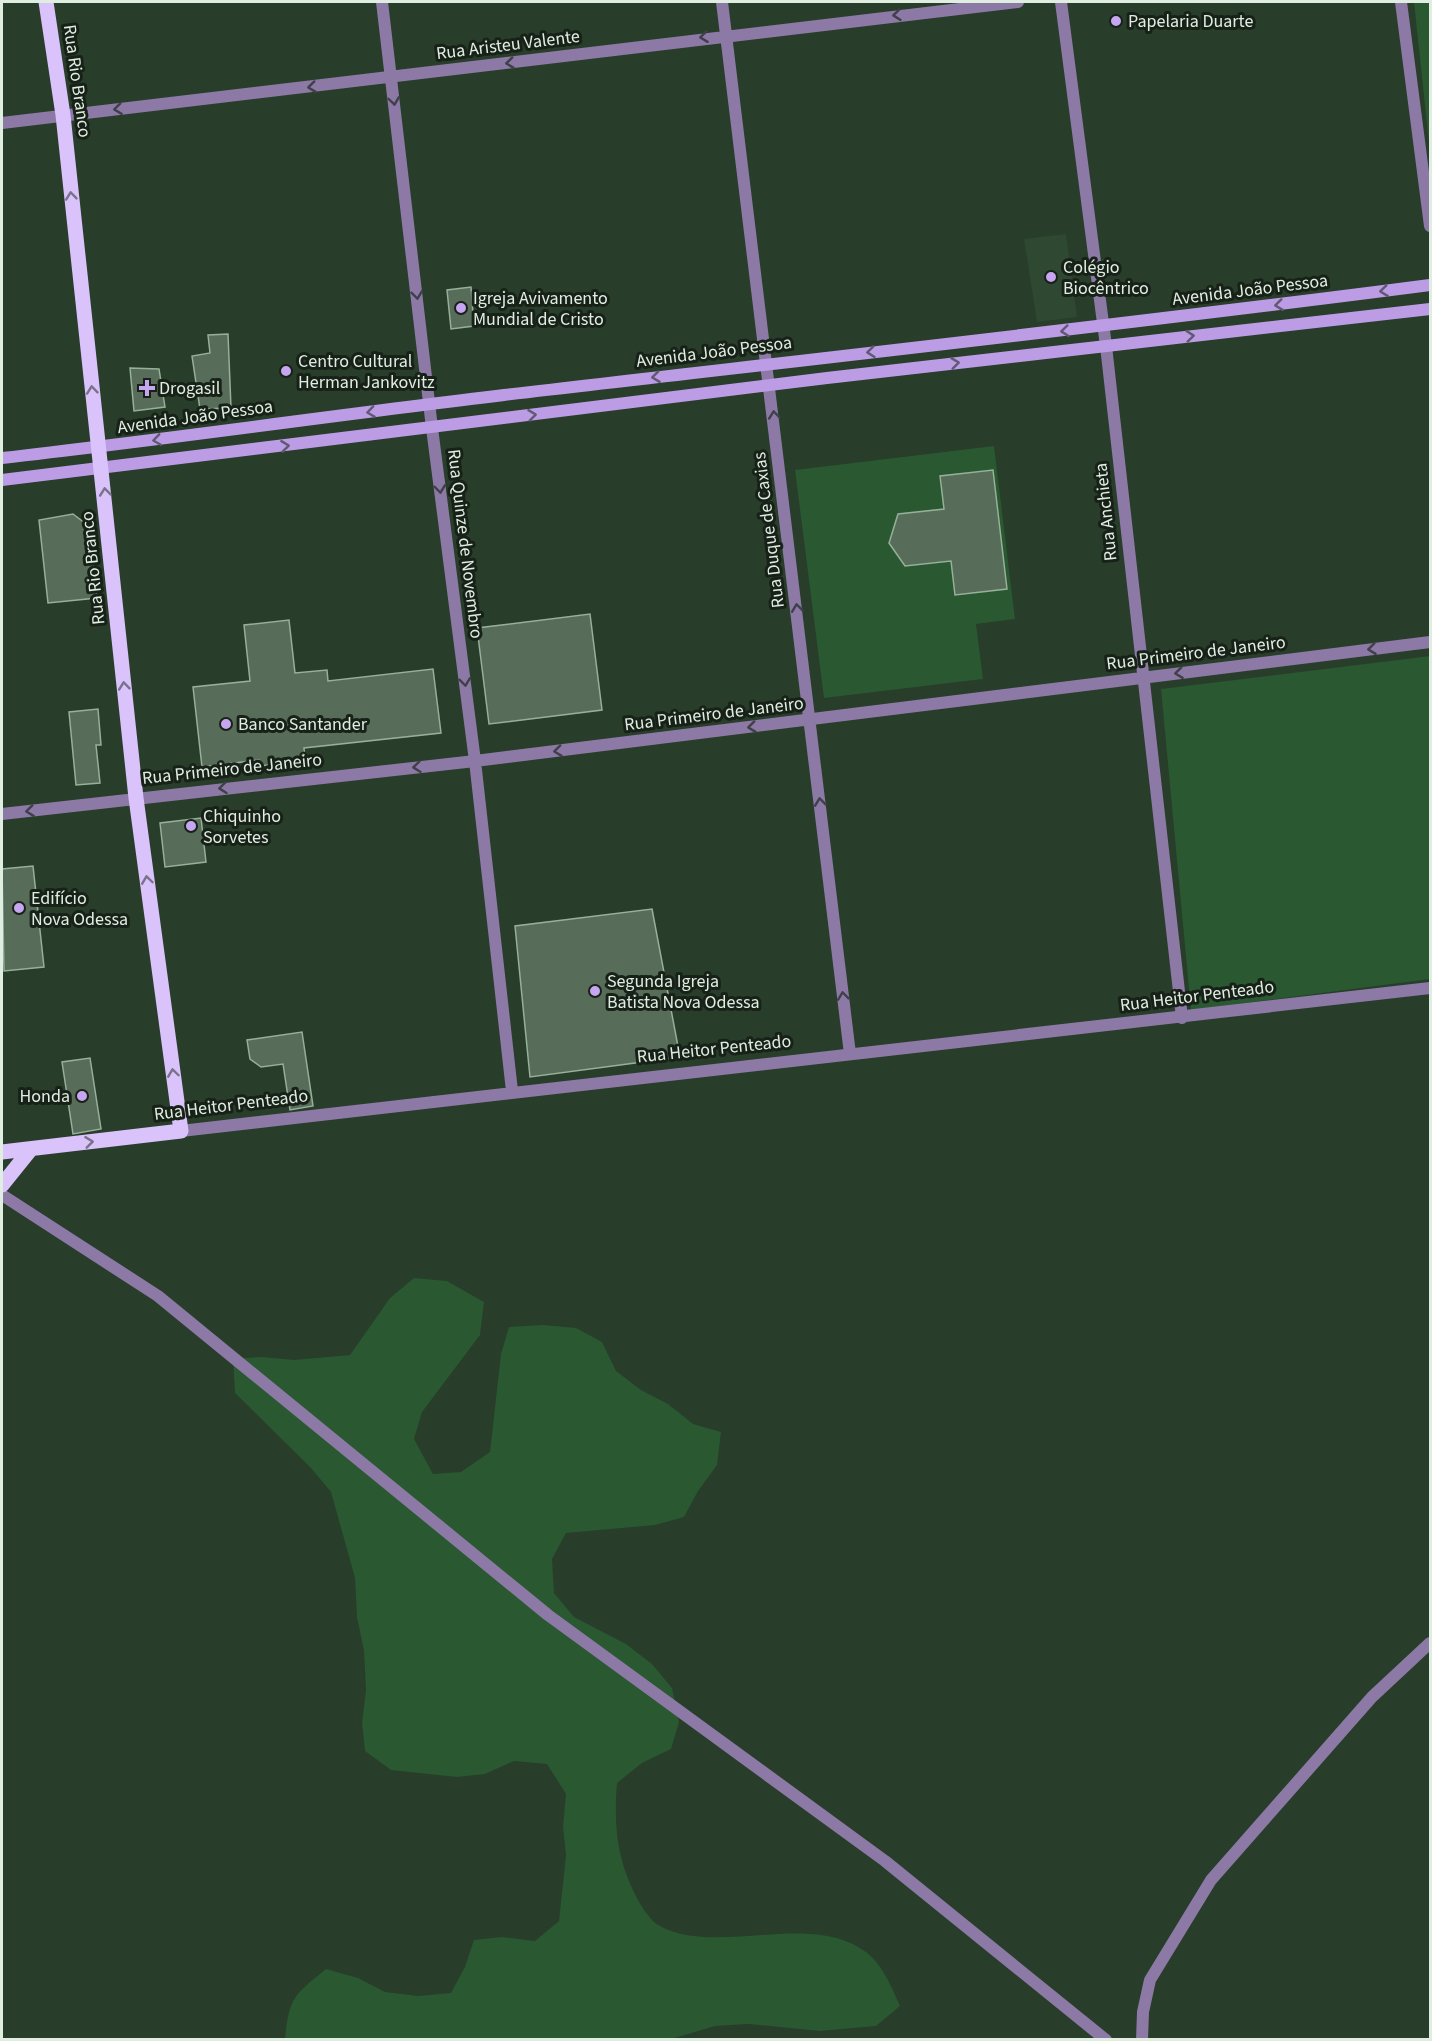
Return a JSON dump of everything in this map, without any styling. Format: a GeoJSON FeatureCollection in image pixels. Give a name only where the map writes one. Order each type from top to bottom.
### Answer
{"type":"FeatureCollection","features":[{"type":"Feature","properties":{"kind":"main road","name":"Rua Rio Branco"},"geometry":{"type":"LineString","coordinates":[[46,2],[63,115],[136,798],[181,1131]]}},
{"type":"Feature","properties":{"kind":"main road","name":"Avenida João Pessoa"},"geometry":{"type":"LineString","coordinates":[[2,458],[98,448],[429,404],[1103,327],[1431,285]]}},
{"type":"Feature","properties":{"kind":"main road"},"geometry":{"type":"LineString","coordinates":[[1337,297],[1339,319]]}},
{"type":"Feature","properties":{"kind":"main road"},"geometry":{"type":"LineString","coordinates":[[1242,309],[1245,330]]}},
{"type":"Feature","properties":{"kind":"main road"},"geometry":{"type":"LineString","coordinates":[[2,480],[827,378],[1431,309]]}},
{"type":"Feature","properties":{"kind":"main road"},"geometry":{"type":"LineString","coordinates":[[1154,320],[1156,340]]}},
{"type":"Feature","properties":{"kind":"main road"},"geometry":{"type":"LineString","coordinates":[[1010,337],[1011,357]]}},
{"type":"Feature","properties":{"kind":"main road"},"geometry":{"type":"LineString","coordinates":[[925,346],[926,367]]}},
{"type":"Feature","properties":{"kind":"main road"},"geometry":{"type":"LineString","coordinates":[[826,357],[827,378]]}},
{"type":"Feature","properties":{"kind":"main road"},"geometry":{"type":"LineString","coordinates":[[687,374],[690,396]]}},
{"type":"Feature","properties":{"kind":"main road"},"geometry":{"type":"LineString","coordinates":[[596,384],[598,407]]}},
{"type":"Feature","properties":{"kind":"main road"},"geometry":{"type":"LineString","coordinates":[[504,395],[507,418]]}},
{"type":"Feature","properties":{"kind":"main road"},"geometry":{"type":"LineString","coordinates":[[339,416],[342,439]]}},
{"type":"Feature","properties":{"kind":"main road"},"geometry":{"type":"LineString","coordinates":[[261,426],[264,448]]}},
{"type":"Feature","properties":{"kind":"main road"},"geometry":{"type":"LineString","coordinates":[[180,437],[182,458]]}},
{"type":"Feature","properties":{"kind":"main road"},"geometry":{"type":"LineString","coordinates":[[19,456],[22,477]]}},
{"type":"Feature","properties":{"kind":"main road","name":"Rua Heitor Penteado"},"geometry":{"type":"LineString","coordinates":[[2,1152],[181,1131]]}},
{"type":"Feature","properties":{"kind":"main road"},"geometry":{"type":"LineString","coordinates":[[2,1185],[31,1149]]}},
{"type":"Feature","properties":{"kind":"street","name":"Rua Quinze de Novembro"},"geometry":{"type":"LineString","coordinates":[[382,2],[429,404],[475,761],[512,1091]]}},
{"type":"Feature","properties":{"kind":"street","name":"Rua Duque de Caxias"},"geometry":{"type":"LineString","coordinates":[[722,2],[768,364],[850,1054]]}},
{"type":"Feature","properties":{"kind":"street","name":"Rua Aristeu Valente"},"geometry":{"type":"LineString","coordinates":[[2,123],[391,77],[726,34],[1018,2]]}},
{"type":"Feature","properties":{"kind":"street","name":"Rua Anchieta"},"geometry":{"type":"LineString","coordinates":[[1061,2],[1106,346],[1182,1018]]}},
{"type":"Feature","properties":{"kind":"street"},"geometry":{"type":"LineString","coordinates":[[1401,2],[1431,226]]}},
{"type":"Feature","properties":{"kind":"street","name":"Rua Primeiro de Janeiro"},"geometry":{"type":"LineString","coordinates":[[2,814],[475,761],[1431,642]]}},
{"type":"Feature","properties":{"kind":"street","name":"Rua Heitor Penteado"},"geometry":{"type":"LineString","coordinates":[[181,1131],[512,1091],[1182,1018],[1431,988]]}},
{"type":"Feature","properties":{"kind":"street"},"geometry":{"type":"LineString","coordinates":[[2,1195],[158,1296],[549,1615],[885,1861],[1106,2040]]}},
{"type":"Feature","properties":{"kind":"street"},"geometry":{"type":"LineString","coordinates":[[1142,2040],[1143,2012],[1150,1980],[1211,1880],[1372,1697],[1431,1643]]}},
{"type":"Feature","properties":{"kind":"shaded area"},"geometry":{"type":"Polygon","coordinates":[[[1414,2],[1430,2],[1430,152],[1414,2]]]}},
{"type":"Feature","properties":{"kind":"shaded area","name":"Colégio Biocêntrico"},"geometry":{"type":"Polygon","coordinates":[[[1066,234],[1077,317],[1037,322],[1024,239],[1066,234]]]}},
{"type":"Feature","properties":{"kind":"shaded area"},"geometry":{"type":"Polygon","coordinates":[[[994,446],[1015,619],[976,624],[983,679],[824,698],[795,470],[994,446]]]}},
{"type":"Feature","properties":{"kind":"shaded area"},"geometry":{"type":"Polygon","coordinates":[[[1430,656],[1430,979],[1191,1010],[1161,689],[1430,656]]]}},
{"type":"Feature","properties":{"kind":"shaded area"},"geometry":{"type":"Polygon","coordinates":[[[414,1278],[447,1281],[484,1302],[480,1335],[422,1412],[414,1439],[433,1474],[461,1472],[490,1452],[501,1354],[509,1327],[543,1325],[576,1328],[602,1342],[616,1371],[641,1390],[668,1404],[693,1424],[721,1432],[717,1465],[698,1491],[684,1517],[655,1525],[566,1533],[552,1559],[554,1593],[574,1617],[626,1644],[652,1664],[672,1688],[679,1722],[671,1749],[642,1763],[617,1783],[616,1825],[623,1864],[641,1905],[660,1926],[683,1934],[708,1937],[791,1933],[818,1935],[843,1940],[866,1952],[882,1970],[900,2006],[876,2026],[820,2031],[748,2024],[715,2026],[668,2040],[285,2039],[291,2005],[295,1998],[326,1969],[358,1978],[385,1992],[418,1996],[451,1993],[465,1967],[474,1940],[502,1937],[535,1941],[559,1921],[566,1855],[563,1827],[566,1794],[547,1764],[514,1761],[485,1774],[457,1777],[391,1770],[365,1751],[362,1723],[366,1690],[364,1651],[357,1617],[355,1578],[331,1492],[311,1468],[235,1393],[233,1359],[261,1357],[294,1360],[350,1355],[390,1298],[414,1278]]]}},
{"type":"Feature","properties":{"kind":"building","name":"Igreja Avivamento Mundial de Cristo"},"geometry":{"type":"Polygon","coordinates":[[[471,287],[474,326],[451,329],[447,290],[471,287]]]}},
{"type":"Feature","properties":{"kind":"building"},"geometry":{"type":"Polygon","coordinates":[[[228,334],[231,408],[200,409],[192,356],[210,353],[208,335],[228,334]]]}},
{"type":"Feature","properties":{"kind":"building","name":"Drogasil"},"geometry":{"type":"Polygon","coordinates":[[[130,368],[159,369],[165,407],[134,411],[130,368]]]}},
{"type":"Feature","properties":{"kind":"building"},"geometry":{"type":"Polygon","coordinates":[[[993,470],[1007,589],[955,595],[951,561],[905,566],[889,543],[898,514],[944,509],[940,476],[993,470]]]}},
{"type":"Feature","properties":{"kind":"building"},"geometry":{"type":"Polygon","coordinates":[[[73,514],[90,527],[97,598],[48,603],[39,520],[73,514]]]}},
{"type":"Feature","properties":{"kind":"building"},"geometry":{"type":"Polygon","coordinates":[[[590,614],[602,710],[489,724],[477,628],[590,614]]]}},
{"type":"Feature","properties":{"kind":"building"},"geometry":{"type":"Polygon","coordinates":[[[289,620],[295,673],[327,670],[328,681],[433,669],[441,733],[304,748],[305,761],[260,766],[259,760],[202,767],[193,687],[250,681],[244,625],[289,620]]]}},
{"type":"Feature","properties":{"kind":"building"},"geometry":{"type":"Polygon","coordinates":[[[98,709],[101,745],[96,745],[100,783],[76,785],[69,712],[98,709]]]}},
{"type":"Feature","properties":{"kind":"building"},"geometry":{"type":"Polygon","coordinates":[[[201,818],[206,862],[165,867],[160,823],[201,818]]]}},
{"type":"Feature","properties":{"kind":"building","name":"Edifício Nova Odessa"},"geometry":{"type":"Polygon","coordinates":[[[33,866],[44,967],[4,971],[2,869],[33,866]]]}},
{"type":"Feature","properties":{"kind":"building","name":"Segunda Igreja Batista Nova Odessa"},"geometry":{"type":"Polygon","coordinates":[[[652,909],[680,1057],[530,1077],[515,926],[652,909]]]}},
{"type":"Feature","properties":{"kind":"building"},"geometry":{"type":"Polygon","coordinates":[[[302,1032],[313,1106],[290,1110],[283,1064],[261,1067],[250,1059],[247,1040],[302,1032]]]}},
{"type":"Feature","properties":{"kind":"building","name":"Honda"},"geometry":{"type":"Polygon","coordinates":[[[90,1058],[101,1129],[73,1134],[62,1062],[90,1058]]]}},
{"type":"Feature","properties":{"kind":"place","name":"Papelaria Duarte"},"geometry":{"type":"Point","coordinates":[1116,21]}},
{"type":"Feature","properties":{"kind":"place","name":"Colégio Biocêntrico"},"geometry":{"type":"Point","coordinates":[1051,277]}},
{"type":"Feature","properties":{"kind":"place","name":"Igreja Avivamento Mundial de Cristo"},"geometry":{"type":"Point","coordinates":[461,308]}},
{"type":"Feature","properties":{"kind":"place","name":"Centro Cultural Herman Jankovitz"},"geometry":{"type":"Point","coordinates":[286,371]}},
{"type":"Feature","properties":{"kind":"place","name":"Drogasil"},"geometry":{"type":"Point","coordinates":[147,388]}},
{"type":"Feature","properties":{"kind":"place","name":"Banco Santander"},"geometry":{"type":"Point","coordinates":[226,724]}},
{"type":"Feature","properties":{"kind":"place","name":"Chiquinho Sorvetes"},"geometry":{"type":"Point","coordinates":[191,826]}},
{"type":"Feature","properties":{"kind":"place","name":"Edifício Nova Odessa"},"geometry":{"type":"Point","coordinates":[19,908]}},
{"type":"Feature","properties":{"kind":"place","name":"Segunda Igreja Batista Nova Odessa"},"geometry":{"type":"Point","coordinates":[595,991]}},
{"type":"Feature","properties":{"kind":"place","name":"Honda"},"geometry":{"type":"Point","coordinates":[82,1096]}}]}
